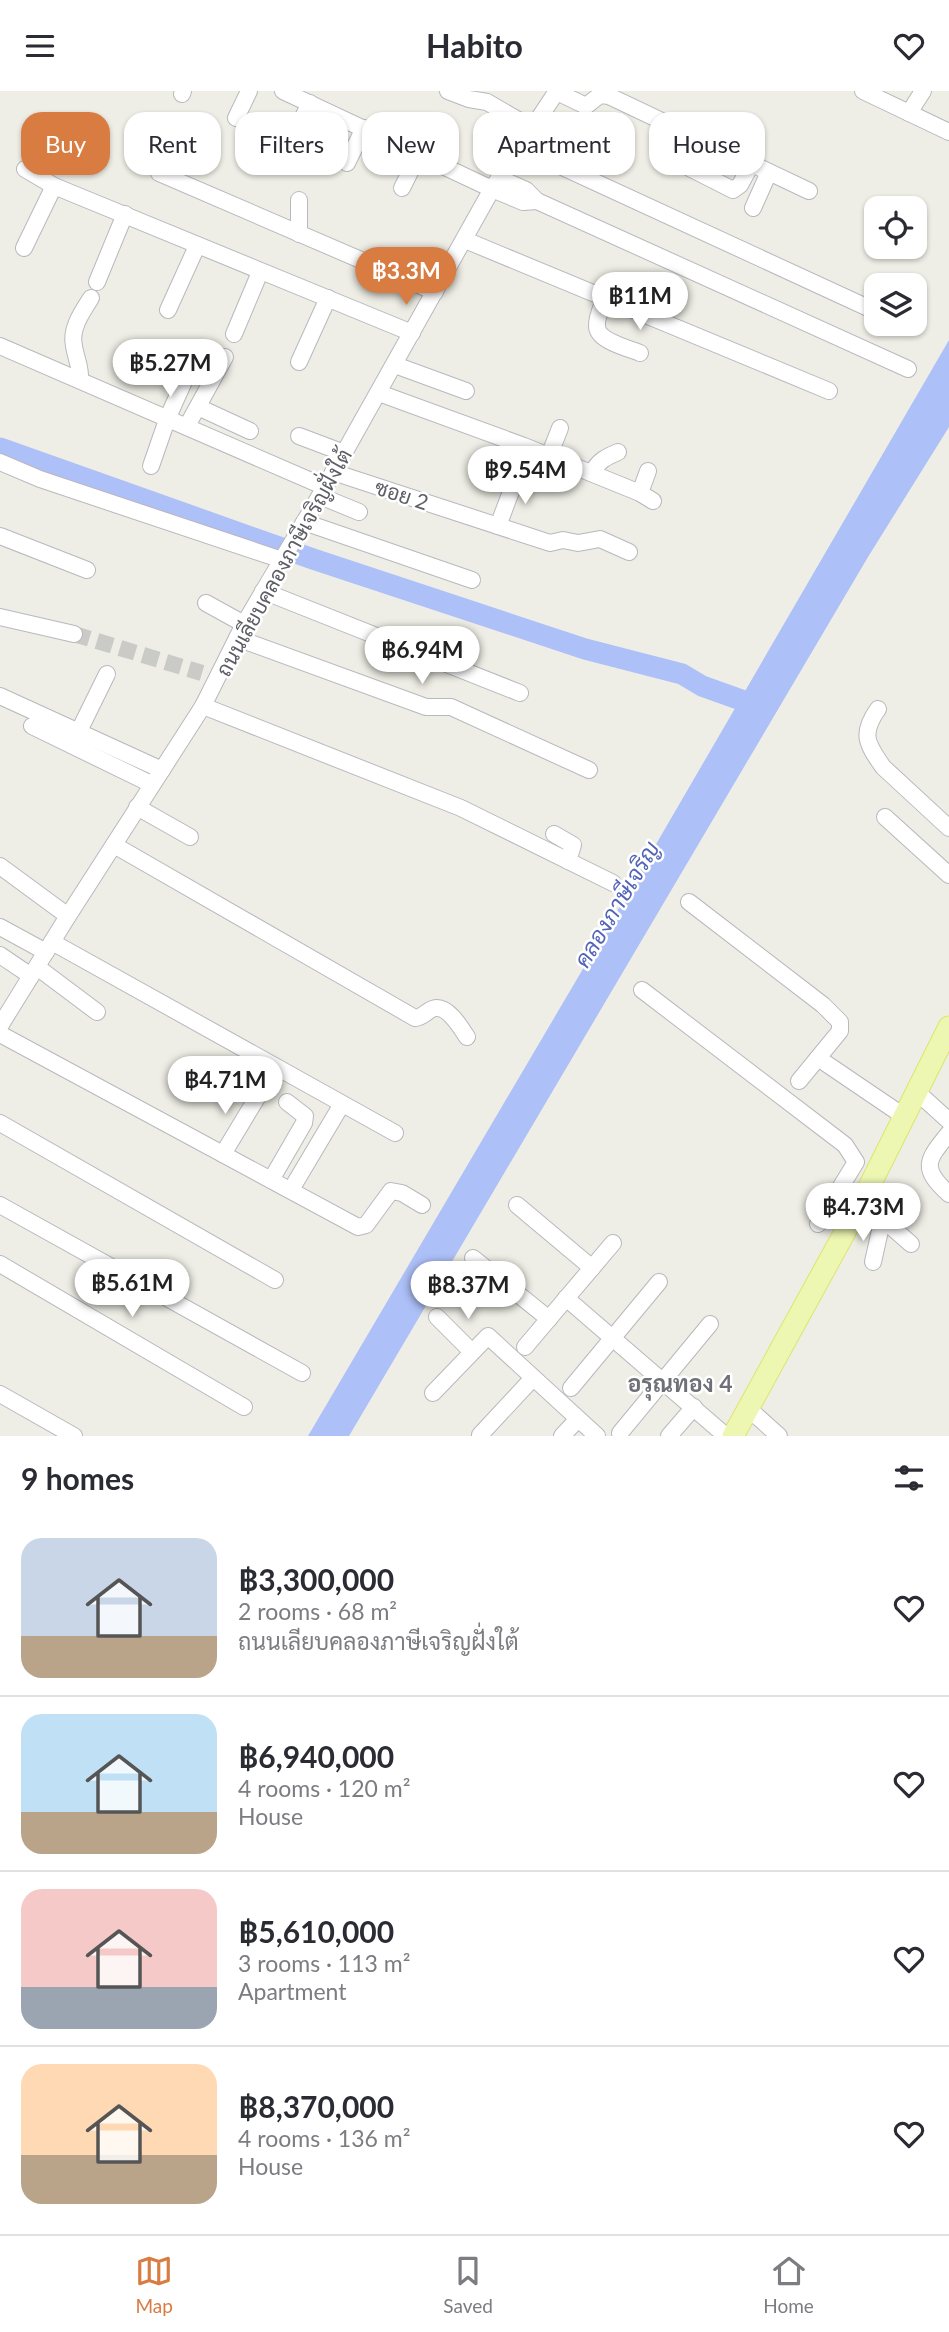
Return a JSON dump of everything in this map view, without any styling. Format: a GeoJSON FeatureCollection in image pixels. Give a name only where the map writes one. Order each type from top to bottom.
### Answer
{"type":"FeatureCollection","features":[{"type":"Feature","properties":{"kind":"main road"},"geometry":{"type":"LineString","coordinates":[[733,1436],[862,1201],[949,1027]]}},
{"type":"Feature","properties":{"kind":"street"},"geometry":{"type":"LineString","coordinates":[[239,112],[249,91]]}},
{"type":"Feature","properties":{"kind":"street"},"geometry":{"type":"LineString","coordinates":[[283,91],[362,127]]}},
{"type":"Feature","properties":{"kind":"street"},"geometry":{"type":"LineString","coordinates":[[448,91],[487,102],[504,112]]}},
{"type":"Feature","properties":{"kind":"street"},"geometry":{"type":"LineString","coordinates":[[863,91],[949,132]]}},
{"type":"Feature","properties":{"kind":"street"},"geometry":{"type":"LineString","coordinates":[[909,113],[923,91]]}},
{"type":"Feature","properties":{"kind":"street"},"geometry":{"type":"LineString","coordinates":[[557,92],[586,106],[600,95],[606,95],[649,115]]}},
{"type":"Feature","properties":{"kind":"street","name":"ถนนเลียบคลองภาษีเจริญฝั่งใต้"},"geometry":{"type":"LineString","coordinates":[[543,112],[557,92]]}},
{"type":"Feature","properties":{"kind":"street"},"geometry":{"type":"LineString","coordinates":[[306,112],[310,103]]}},
{"type":"Feature","properties":{"kind":"street"},"geometry":{"type":"LineString","coordinates":[[348,161],[362,134]]}},
{"type":"Feature","properties":{"kind":"street"},"geometry":{"type":"LineString","coordinates":[[459,169],[495,183],[526,190],[537,201],[908,369]]}},
{"type":"Feature","properties":{"kind":"street"},"geometry":{"type":"LineString","coordinates":[[765,170],[809,191]]}},
{"type":"Feature","properties":{"kind":"street"},"geometry":{"type":"LineString","coordinates":[[753,208],[769,172]]}},
{"type":"Feature","properties":{"kind":"street"},"geometry":{"type":"LineString","coordinates":[[35,175],[54,186],[197,246],[412,333]]}},
{"type":"Feature","properties":{"kind":"street"},"geometry":{"type":"LineString","coordinates":[[164,175],[435,292]]}},
{"type":"Feature","properties":{"kind":"street"},"geometry":{"type":"LineString","coordinates":[[402,188],[408,175]]}},
{"type":"Feature","properties":{"kind":"street","name":"ถนนเลียบคลองภาษีเจริญฝั่งใต้"},"geometry":{"type":"LineString","coordinates":[[0,1026],[151,784],[203,706],[263,591],[323,492],[500,175]]}},
{"type":"Feature","properties":{"kind":"street"},"geometry":{"type":"LineString","coordinates":[[580,175],[864,306]]}},
{"type":"Feature","properties":{"kind":"street"},"geometry":{"type":"LineString","coordinates":[[703,175],[733,190],[740,185],[745,175]]}},
{"type":"Feature","properties":{"kind":"street"},"geometry":{"type":"LineString","coordinates":[[24,248],[54,186]]}},
{"type":"Feature","properties":{"kind":"street"},"geometry":{"type":"LineString","coordinates":[[299,200],[299,234]]}},
{"type":"Feature","properties":{"kind":"street"},"geometry":{"type":"LineString","coordinates":[[97,282],[125,214]]}},
{"type":"Feature","properties":{"kind":"street"},"geometry":{"type":"LineString","coordinates":[[465,240],[829,391]]}},
{"type":"Feature","properties":{"kind":"street"},"geometry":{"type":"LineString","coordinates":[[168,310],[197,246]]}},
{"type":"Feature","properties":{"kind":"street"},"geometry":{"type":"LineString","coordinates":[[234,334],[260,272]]}},
{"type":"Feature","properties":{"kind":"street"},"geometry":{"type":"LineString","coordinates":[[80,380],[80,366],[73,338],[90,298]]}},
{"type":"Feature","properties":{"kind":"street"},"geometry":{"type":"LineString","coordinates":[[299,362],[328,298]]}},
{"type":"Feature","properties":{"kind":"street"},"geometry":{"type":"LineString","coordinates":[[605,298],[596,325],[598,331],[606,339],[640,353]]}},
{"type":"Feature","properties":{"kind":"street"},"geometry":{"type":"LineString","coordinates":[[0,346],[168,417],[359,512]]}},
{"type":"Feature","properties":{"kind":"street"},"geometry":{"type":"LineString","coordinates":[[187,426],[225,357]]}},
{"type":"Feature","properties":{"kind":"street"},"geometry":{"type":"LineString","coordinates":[[394,365],[467,391]]}},
{"type":"Feature","properties":{"kind":"street"},"geometry":{"type":"LineString","coordinates":[[150,466],[186,377]]}},
{"type":"Feature","properties":{"kind":"street"},"geometry":{"type":"LineString","coordinates":[[379,393],[549,456],[646,497],[648,471]]}},
{"type":"Feature","properties":{"kind":"street"},"geometry":{"type":"LineString","coordinates":[[198,407],[250,431]]}},
{"type":"Feature","properties":{"kind":"street"},"geometry":{"type":"LineString","coordinates":[[549,456],[560,428]]}},
{"type":"Feature","properties":{"kind":"street"},"geometry":{"type":"LineString","coordinates":[[299,436],[344,453]]}},
{"type":"Feature","properties":{"kind":"street"},"geometry":{"type":"LineString","coordinates":[[592,473],[604,458],[618,453]]}},
{"type":"Feature","properties":{"kind":"street"},"geometry":{"type":"LineString","coordinates":[[0,462],[64,487],[285,554]]}},
{"type":"Feature","properties":{"kind":"street","name":"ซอย 2"},"geometry":{"type":"LineString","coordinates":[[333,472],[550,544],[563,540],[578,543],[600,539],[629,552]]}},
{"type":"Feature","properties":{"kind":"street"},"geometry":{"type":"LineString","coordinates":[[498,526],[518,473]]}},
{"type":"Feature","properties":{"kind":"street"},"geometry":{"type":"LineString","coordinates":[[304,522],[472,580]]}},
{"type":"Feature","properties":{"kind":"street"},"geometry":{"type":"LineString","coordinates":[[0,537],[88,570]]}},
{"type":"Feature","properties":{"kind":"street"},"geometry":{"type":"LineString","coordinates":[[263,591],[520,694]]}},
{"type":"Feature","properties":{"kind":"street"},"geometry":{"type":"LineString","coordinates":[[206,603],[241,631],[426,707],[451,707],[589,770]]}},
{"type":"Feature","properties":{"kind":"street"},"geometry":{"type":"LineString","coordinates":[[0,617],[75,634]]}},
{"type":"Feature","properties":{"kind":"street"},"geometry":{"type":"LineString","coordinates":[[202,673],[219,677]]}},
{"type":"Feature","properties":{"kind":"street"},"geometry":{"type":"LineString","coordinates":[[79,731],[107,674]]}},
{"type":"Feature","properties":{"kind":"street"},"geometry":{"type":"LineString","coordinates":[[0,696],[162,770]]}},
{"type":"Feature","properties":{"kind":"street"},"geometry":{"type":"LineString","coordinates":[[203,706],[461,808],[613,883]]}},
{"type":"Feature","properties":{"kind":"street"},"geometry":{"type":"LineString","coordinates":[[878,709],[870,720],[867,742],[883,767],[949,828]]}},
{"type":"Feature","properties":{"kind":"street"},"geometry":{"type":"LineString","coordinates":[[33,726],[151,784]]}},
{"type":"Feature","properties":{"kind":"street"},"geometry":{"type":"LineString","coordinates":[[137,807],[190,837]]}},
{"type":"Feature","properties":{"kind":"street"},"geometry":{"type":"LineString","coordinates":[[885,817],[949,875]]}},
{"type":"Feature","properties":{"kind":"street"},"geometry":{"type":"LineString","coordinates":[[554,834],[573,845],[568,861]]}},
{"type":"Feature","properties":{"kind":"street"},"geometry":{"type":"LineString","coordinates":[[114,845],[415,1018],[439,1008],[456,1021],[467,1037]]}},
{"type":"Feature","properties":{"kind":"street"},"geometry":{"type":"LineString","coordinates":[[0,866],[68,916]]}},
{"type":"Feature","properties":{"kind":"street"},"geometry":{"type":"LineString","coordinates":[[689,902],[834,1014],[840,1022],[840,1031],[799,1081]]}},
{"type":"Feature","properties":{"kind":"street"},"geometry":{"type":"LineString","coordinates":[[0,927],[49,947],[395,1133]]}},
{"type":"Feature","properties":{"kind":"street"},"geometry":{"type":"LineString","coordinates":[[0,955],[34,971],[97,1012]]}},
{"type":"Feature","properties":{"kind":"street"},"geometry":{"type":"LineString","coordinates":[[642,990],[845,1145],[856,1162],[877,1172]]}},
{"type":"Feature","properties":{"kind":"street"},"geometry":{"type":"LineString","coordinates":[[0,1034],[358,1227],[366,1225],[391,1191],[402,1193],[422,1205]]}},
{"type":"Feature","properties":{"kind":"street"},"geometry":{"type":"LineString","coordinates":[[818,1058],[905,1117]]}},
{"type":"Feature","properties":{"kind":"street"},"geometry":{"type":"LineString","coordinates":[[917,1092],[949,1121]]}},
{"type":"Feature","properties":{"kind":"street"},"geometry":{"type":"LineString","coordinates":[[223,1154],[258,1096]]}},
{"type":"Feature","properties":{"kind":"street"},"geometry":{"type":"LineString","coordinates":[[271,1180],[304,1122],[305,1116],[287,1103]]}},
{"type":"Feature","properties":{"kind":"street"},"geometry":{"type":"LineString","coordinates":[[295,1183],[342,1104]]}},
{"type":"Feature","properties":{"kind":"street"},"geometry":{"type":"LineString","coordinates":[[0,1123],[275,1280]]}},
{"type":"Feature","properties":{"kind":"street"},"geometry":{"type":"LineString","coordinates":[[949,1133],[931,1156],[929,1164],[930,1173],[937,1184],[949,1194]]}},
{"type":"Feature","properties":{"kind":"street"},"geometry":{"type":"LineString","coordinates":[[818,1224],[856,1162]]}},
{"type":"Feature","properties":{"kind":"street"},"geometry":{"type":"LineString","coordinates":[[862,1201],[911,1244]]}},
{"type":"Feature","properties":{"kind":"street"},"geometry":{"type":"LineString","coordinates":[[0,1205],[302,1373]]}},
{"type":"Feature","properties":{"kind":"street"},"geometry":{"type":"LineString","coordinates":[[517,1205],[592,1268]]}},
{"type":"Feature","properties":{"kind":"street"},"geometry":{"type":"LineString","coordinates":[[873,1262],[883,1217]]}},
{"type":"Feature","properties":{"kind":"street"},"geometry":{"type":"LineString","coordinates":[[525,1347],[613,1243]]}},
{"type":"Feature","properties":{"kind":"street"},"geometry":{"type":"LineString","coordinates":[[473,1258],[549,1319]]}},
{"type":"Feature","properties":{"kind":"street"},"geometry":{"type":"LineString","coordinates":[[0,1264],[244,1407]]}},
{"type":"Feature","properties":{"kind":"street"},"geometry":{"type":"LineString","coordinates":[[571,1388],[659,1282]]}},
{"type":"Feature","properties":{"kind":"street"},"geometry":{"type":"LineString","coordinates":[[566,1298],[726,1436]]}},
{"type":"Feature","properties":{"kind":"street"},"geometry":{"type":"LineString","coordinates":[[437,1317],[472,1352]]}},
{"type":"Feature","properties":{"kind":"street"},"geometry":{"type":"LineString","coordinates":[[620,1433],[710,1325]]}},
{"type":"Feature","properties":{"kind":"street"},"geometry":{"type":"LineString","coordinates":[[433,1393],[488,1336],[597,1436]]}},
{"type":"Feature","properties":{"kind":"street"},"geometry":{"type":"LineString","coordinates":[[480,1435],[533,1378]]}},
{"type":"Feature","properties":{"kind":"street"},"geometry":{"type":"LineString","coordinates":[[0,1394],[74,1436]]}},
{"type":"Feature","properties":{"kind":"street"},"geometry":{"type":"LineString","coordinates":[[669,1436],[694,1407]]}},
{"type":"Feature","properties":{"kind":"street"},"geometry":{"type":"LineString","coordinates":[[749,1409],[779,1436]]}},
{"type":"Feature","properties":{"kind":"street"},"geometry":{"type":"LineString","coordinates":[[562,1436],[578,1419]]}},
{"type":"Feature","properties":{"kind":"water"},"geometry":{"type":"Polygon","coordinates":[[[949,340],[949,427],[868,557],[349,1436],[308,1436],[630,889],[949,340]]]}},
{"type":"Feature","properties":{"kind":"waterway"},"geometry":{"type":"LineString","coordinates":[[0,448],[313,559],[585,649],[682,674],[702,686],[758,706]]}},
{"type":"Feature","properties":{"kind":"tunnel"},"geometry":{"type":"LineString","coordinates":[[74,634],[202,673]]}},
{"type":"Feature","properties":{"kind":"district","name":"อรุณทอง 4"},"geometry":{"type":"Point","coordinates":[680,1383]}},
{"type":"Feature","properties":{"kind":"water label","name":"คลองภาษีเจริญ"},"geometry":{"type":"Point","coordinates":[616,904]}}]}
